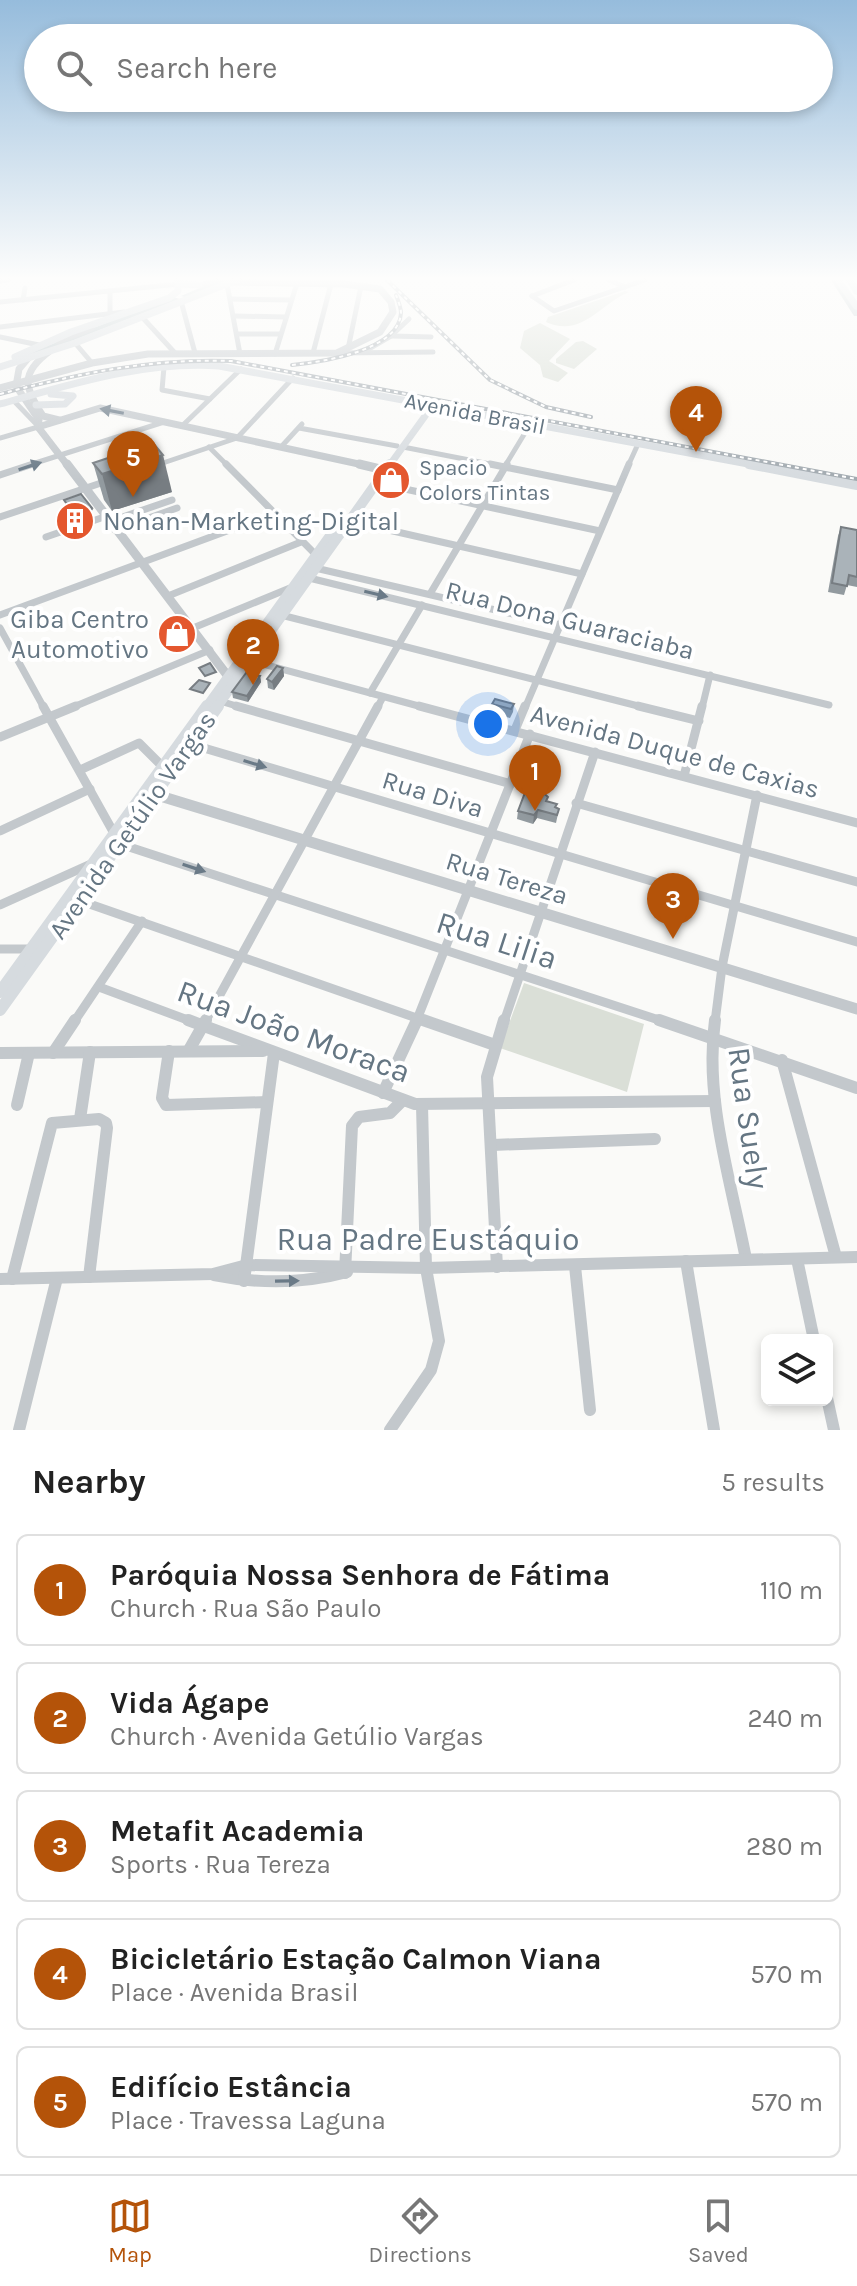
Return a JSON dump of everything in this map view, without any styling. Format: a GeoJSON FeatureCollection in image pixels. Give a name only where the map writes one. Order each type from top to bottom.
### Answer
{"type":"FeatureCollection","features":[{"type":"Feature","properties":{"kind":"main road"},"geometry":{"type":"LineString","coordinates":[[20,358],[36,347]]}},
{"type":"Feature","properties":{"kind":"main road"},"geometry":{"type":"LineString","coordinates":[[5,363],[61,347]]}},
{"type":"Feature","properties":{"kind":"main road","name":"Avenida Brasil"},"geometry":{"type":"LineString","coordinates":[[0,404],[13,400],[35,400],[115,373],[195,365],[241,369],[857,485]]}},
{"type":"Feature","properties":{"kind":"main road","name":"Avenida Getúlio Vargas"},"geometry":{"type":"LineString","coordinates":[[0,1010],[36,951],[185,743],[220,701],[290,588],[349,521],[430,404]]}},
{"type":"Feature","properties":{"kind":"main road","name":"Avenida Getúlio Vargas"},"geometry":{"type":"LineString","coordinates":[[149,793],[162,766],[185,743],[227,675],[243,661],[281,615],[380,469],[400,446]]}},
{"type":"Feature","properties":{"kind":"main road"},"geometry":{"type":"LineString","coordinates":[[377,483],[382,472],[380,469]]}},
{"type":"Feature","properties":{"kind":"main road","name":"Avenida Getúlio Vargas"},"geometry":{"type":"LineString","coordinates":[[74,899],[94,862],[117,838]]}},
{"type":"Feature","properties":{"kind":"main road","name":"Avenida Getúlio Vargas"},"geometry":{"type":"LineString","coordinates":[[0,992],[36,951]]}},
{"type":"Feature","properties":{"kind":"street"},"geometry":{"type":"LineString","coordinates":[[45,347],[22,364],[17,373],[16,386],[59,456],[227,675]]}},
{"type":"Feature","properties":{"kind":"street"},"geometry":{"type":"LineString","coordinates":[[58,347],[35,362],[26,380],[43,416],[61,420]]}},
{"type":"Feature","properties":{"kind":"street"},"geometry":{"type":"LineString","coordinates":[[78,347],[92,363]]}},
{"type":"Feature","properties":{"kind":"street"},"geometry":{"type":"LineString","coordinates":[[169,347],[175,353]]}},
{"type":"Feature","properties":{"kind":"street"},"geometry":{"type":"LineString","coordinates":[[193,347],[195,353]]}},
{"type":"Feature","properties":{"kind":"street"},"geometry":{"type":"LineString","coordinates":[[239,347],[240,354]]}},
{"type":"Feature","properties":{"kind":"street"},"geometry":{"type":"LineString","coordinates":[[275,354],[277,347]]}},
{"type":"Feature","properties":{"kind":"street"},"geometry":{"type":"LineString","coordinates":[[313,353],[315,347]]}},
{"type":"Feature","properties":{"kind":"street"},"geometry":{"type":"LineString","coordinates":[[337,353],[353,347]]}},
{"type":"Feature","properties":{"kind":"street"},"geometry":{"type":"LineString","coordinates":[[363,352],[372,347]]}},
{"type":"Feature","properties":{"kind":"street"},"geometry":{"type":"LineString","coordinates":[[0,388],[92,363],[175,353],[433,352]]}},
{"type":"Feature","properties":{"kind":"street"},"geometry":{"type":"LineString","coordinates":[[164,367],[162,390],[210,399]]}},
{"type":"Feature","properties":{"kind":"street"},"geometry":{"type":"LineString","coordinates":[[182,426],[241,369]]}},
{"type":"Feature","properties":{"kind":"street"},"geometry":{"type":"LineString","coordinates":[[154,466],[237,438],[293,378]]}},
{"type":"Feature","properties":{"kind":"street"},"geometry":{"type":"LineString","coordinates":[[13,400],[37,423]]}},
{"type":"Feature","properties":{"kind":"street"},"geometry":{"type":"LineString","coordinates":[[0,438],[37,423],[61,420],[100,408],[380,469]]}},
{"type":"Feature","properties":{"kind":"street"},"geometry":{"type":"LineString","coordinates":[[0,475],[164,422]]}},
{"type":"Feature","properties":{"kind":"street"},"geometry":{"type":"LineString","coordinates":[[430,594],[531,423]]}},
{"type":"Feature","properties":{"kind":"street"},"geometry":{"type":"LineString","coordinates":[[281,447],[301,425],[618,490]]}},
{"type":"Feature","properties":{"kind":"street"},"geometry":{"type":"LineString","coordinates":[[515,730],[638,444]]}},
{"type":"Feature","properties":{"kind":"street"},"geometry":{"type":"LineString","coordinates":[[209,447],[301,542],[311,567],[560,625]]}},
{"type":"Feature","properties":{"kind":"street"},"geometry":{"type":"LineString","coordinates":[[0,517],[112,479]]}},
{"type":"Feature","properties":{"kind":"street"},"geometry":{"type":"LineString","coordinates":[[377,483],[600,531]]}},
{"type":"Feature","properties":{"kind":"street"},"geometry":{"type":"LineString","coordinates":[[109,523],[172,500]]}},
{"type":"Feature","properties":{"kind":"street"},"geometry":{"type":"LineString","coordinates":[[46,537],[69,529],[177,508]]}},
{"type":"Feature","properties":{"kind":"street"},"geometry":{"type":"LineString","coordinates":[[0,615],[273,514]]}},
{"type":"Feature","properties":{"kind":"street"},"geometry":{"type":"LineString","coordinates":[[349,521],[582,574]]}},
{"type":"Feature","properties":{"kind":"street"},"geometry":{"type":"LineString","coordinates":[[63,522],[76,536]]}},
{"type":"Feature","properties":{"kind":"street"},"geometry":{"type":"LineString","coordinates":[[168,596],[301,542]]}},
{"type":"Feature","properties":{"kind":"street","name":"Rua Dona Guaraciaba"},"geometry":{"type":"LineString","coordinates":[[311,567],[422,605],[829,705]]}},
{"type":"Feature","properties":{"kind":"street"},"geometry":{"type":"LineString","coordinates":[[193,628],[290,588]]}},
{"type":"Feature","properties":{"kind":"street"},"geometry":{"type":"LineString","coordinates":[[370,693],[422,605]]}},
{"type":"Feature","properties":{"kind":"street"},"geometry":{"type":"LineString","coordinates":[[281,615],[699,721]]}},
{"type":"Feature","properties":{"kind":"street"},"geometry":{"type":"LineString","coordinates":[[0,628],[117,838]]}},
{"type":"Feature","properties":{"kind":"street"},"geometry":{"type":"LineString","coordinates":[[0,737],[210,650]]}},
{"type":"Feature","properties":{"kind":"street"},"geometry":{"type":"LineString","coordinates":[[218,661],[243,661]]}},
{"type":"Feature","properties":{"kind":"street","name":"Avenida Duque de Caxias"},"geometry":{"type":"LineString","coordinates":[[243,661],[515,730],[857,823]]}},
{"type":"Feature","properties":{"kind":"street"},"geometry":{"type":"LineString","coordinates":[[684,776],[710,675]]}},
{"type":"Feature","properties":{"kind":"street"},"geometry":{"type":"LineString","coordinates":[[189,1050],[383,697]]}},
{"type":"Feature","properties":{"kind":"street"},"geometry":{"type":"LineString","coordinates":[[220,701],[511,784]]}},
{"type":"Feature","properties":{"kind":"street"},"geometry":{"type":"LineString","coordinates":[[383,1093],[445,951],[530,734]]}},
{"type":"Feature","properties":{"kind":"street"},"geometry":{"type":"LineString","coordinates":[[80,770],[139,743],[162,766]]}},
{"type":"Feature","properties":{"kind":"street","name":"Rua Diva"},"geometry":{"type":"LineString","coordinates":[[185,743],[857,942]]}},
{"type":"Feature","properties":{"kind":"street"},"geometry":{"type":"LineString","coordinates":[[497,1267],[491,1102],[487,1077],[539,911],[595,752]]}},
{"type":"Feature","properties":{"kind":"street"},"geometry":{"type":"LineString","coordinates":[[0,831],[90,789]]}},
{"type":"Feature","properties":{"kind":"street","name":"Rua Tereza"},"geometry":{"type":"LineString","coordinates":[[149,793],[857,1009]]}},
{"type":"Feature","properties":{"kind":"street","name":"Rua Suely"},"geometry":{"type":"LineString","coordinates":[[746,1259],[715,1101],[711,1038],[757,795]]}},
{"type":"Feature","properties":{"kind":"street"},"geometry":{"type":"LineString","coordinates":[[576,803],[857,882]]}},
{"type":"Feature","properties":{"kind":"street","name":"Rua Lilia"},"geometry":{"type":"LineString","coordinates":[[117,838],[273,894],[782,1060],[857,1088]]}},
{"type":"Feature","properties":{"kind":"street"},"geometry":{"type":"LineString","coordinates":[[0,905],[94,862]]}},
{"type":"Feature","properties":{"kind":"street"},"geometry":{"type":"LineString","coordinates":[[74,899],[495,1045]]}},
{"type":"Feature","properties":{"kind":"street"},"geometry":{"type":"LineString","coordinates":[[53,1053],[142,921]]}},
{"type":"Feature","properties":{"kind":"street"},"geometry":{"type":"LineString","coordinates":[[0,949],[36,951]]}},
{"type":"Feature","properties":{"kind":"street","name":"Rua João Moraca"},"geometry":{"type":"LineString","coordinates":[[99,987],[402,1101],[422,1105],[715,1101]]}},
{"type":"Feature","properties":{"kind":"street"},"geometry":{"type":"LineString","coordinates":[[169,1051],[162,1098],[166,1105],[267,1102]]}},
{"type":"Feature","properties":{"kind":"street"},"geometry":{"type":"LineString","coordinates":[[80,1119],[90,1052]]}},
{"type":"Feature","properties":{"kind":"street"},"geometry":{"type":"LineString","coordinates":[[0,1053],[271,1052],[244,1281]]}},
{"type":"Feature","properties":{"kind":"street"},"geometry":{"type":"LineString","coordinates":[[17,1105],[29,1053]]}},
{"type":"Feature","properties":{"kind":"street"},"geometry":{"type":"LineString","coordinates":[[782,1060],[836,1257]]}},
{"type":"Feature","properties":{"kind":"street"},"geometry":{"type":"LineString","coordinates":[[213,1274],[244,1281],[308,1280],[345,1269],[352,1126],[359,1117],[394,1111],[402,1101]]}},
{"type":"Feature","properties":{"kind":"street"},"geometry":{"type":"LineString","coordinates":[[390,1430],[437,1357],[439,1335],[426,1268],[422,1105]]}},
{"type":"Feature","properties":{"kind":"street"},"geometry":{"type":"LineString","coordinates":[[3,1280],[51,1125],[80,1119],[103,1120],[107,1128],[89,1277]]}},
{"type":"Feature","properties":{"kind":"street"},"geometry":{"type":"LineString","coordinates":[[493,1145],[655,1139]]}},
{"type":"Feature","properties":{"kind":"street","name":"Rua Padre Eustáquio"},"geometry":{"type":"LineString","coordinates":[[3,1280],[213,1274],[247,1265],[426,1268],[857,1257]]}},
{"type":"Feature","properties":{"kind":"street"},"geometry":{"type":"LineString","coordinates":[[797,1259],[813,1334]]}},
{"type":"Feature","properties":{"kind":"street"},"geometry":{"type":"LineString","coordinates":[[686,1261],[714,1430]]}},
{"type":"Feature","properties":{"kind":"street"},"geometry":{"type":"LineString","coordinates":[[575,1266],[590,1410]]}},
{"type":"Feature","properties":{"kind":"street"},"geometry":{"type":"LineString","coordinates":[[19,1430],[57,1278]]}},
{"type":"Feature","properties":{"kind":"street"},"geometry":{"type":"LineString","coordinates":[[829,1406],[834,1430]]}},
{"type":"Feature","properties":{"kind":"shaded area"},"geometry":{"type":"Polygon","coordinates":[[[563,347],[549,361],[568,373],[558,382],[543,377],[540,365],[520,348],[563,347]]]}},
{"type":"Feature","properties":{"kind":"shaded area"},"geometry":{"type":"Polygon","coordinates":[[[570,347],[597,349],[574,369],[556,363],[556,359],[570,347]]]}},
{"type":"Feature","properties":{"kind":"shaded area"},"geometry":{"type":"Polygon","coordinates":[[[524,983],[644,1024],[627,1092],[500,1048],[524,983]]]}},
{"type":"Feature","properties":{"kind":"building"},"geometry":{"type":"Polygon","coordinates":[[[153,443],[163,455],[102,474],[93,463],[153,443]]]}},
{"type":"Feature","properties":{"kind":"building"},"geometry":{"type":"Polygon","coordinates":[[[81,494],[92,508],[74,514],[64,500],[81,494]]]}},
{"type":"Feature","properties":{"kind":"building"},"geometry":{"type":"Polygon","coordinates":[[[841,527],[857,530],[857,577],[849,575],[847,586],[832,583],[841,527]]]}},
{"type":"Feature","properties":{"kind":"building"},"geometry":{"type":"Polygon","coordinates":[[[210,663],[216,672],[205,676],[199,668],[210,663]]]}},
{"type":"Feature","properties":{"kind":"building"},"geometry":{"type":"Polygon","coordinates":[[[277,666],[283,668],[272,682],[267,679],[277,666]]]}},
{"type":"Feature","properties":{"kind":"building"},"geometry":{"type":"Polygon","coordinates":[[[246,673],[260,676],[247,696],[232,692],[246,673]]]}},
{"type":"Feature","properties":{"kind":"building"},"geometry":{"type":"Polygon","coordinates":[[[199,680],[210,683],[203,693],[190,689],[199,680]]]}},
{"type":"Feature","properties":{"kind":"building"},"geometry":{"type":"Polygon","coordinates":[[[495,699],[514,704],[511,709],[492,704],[495,699]]]}},
{"type":"Feature","properties":{"kind":"building"},"geometry":{"type":"Polygon","coordinates":[[[538,788],[548,797],[546,801],[557,804],[557,815],[538,810],[534,815],[518,811],[526,790],[538,788]]]}},
{"type":"Feature","properties":{"kind":"waterway"},"geometry":{"type":"LineString","coordinates":[[20,358],[50,347]]}},
{"type":"Feature","properties":{"kind":"railway"},"geometry":{"type":"LineString","coordinates":[[292,365],[339,357],[369,347]]}},
{"type":"Feature","properties":{"kind":"railway"},"geometry":{"type":"LineString","coordinates":[[456,347],[490,380],[546,407],[591,417]]}},
{"type":"Feature","properties":{"kind":"railway"},"geometry":{"type":"LineString","coordinates":[[0,394],[114,369],[172,362],[231,361],[857,479]]}},
{"type":"Feature","properties":{"kind":"place","name":"Bicicletário Estação Calmon Viana"},"geometry":{"type":"Point","coordinates":[696,452]}},
{"type":"Feature","properties":{"kind":"place","name":"Spacio Colors Tintas"},"geometry":{"type":"Point","coordinates":[391,480]}},
{"type":"Feature","properties":{"kind":"place","name":"Edifício Estância"},"geometry":{"type":"Point","coordinates":[133,497]}},
{"type":"Feature","properties":{"kind":"place","name":"Nohan-Marketing-Digital"},"geometry":{"type":"Point","coordinates":[75,521]}},
{"type":"Feature","properties":{"kind":"place","name":"Giba Centro Automotivo"},"geometry":{"type":"Point","coordinates":[177,634]}},
{"type":"Feature","properties":{"kind":"place","name":"Vida Ágape"},"geometry":{"type":"Point","coordinates":[253,685]}},
{"type":"Feature","properties":{"kind":"place","name":"Paróquia Nossa Senhora de Fátima"},"geometry":{"type":"Point","coordinates":[535,811]}},
{"type":"Feature","properties":{"kind":"place","name":"Metafit Academia"},"geometry":{"type":"Point","coordinates":[673,939]}}]}
